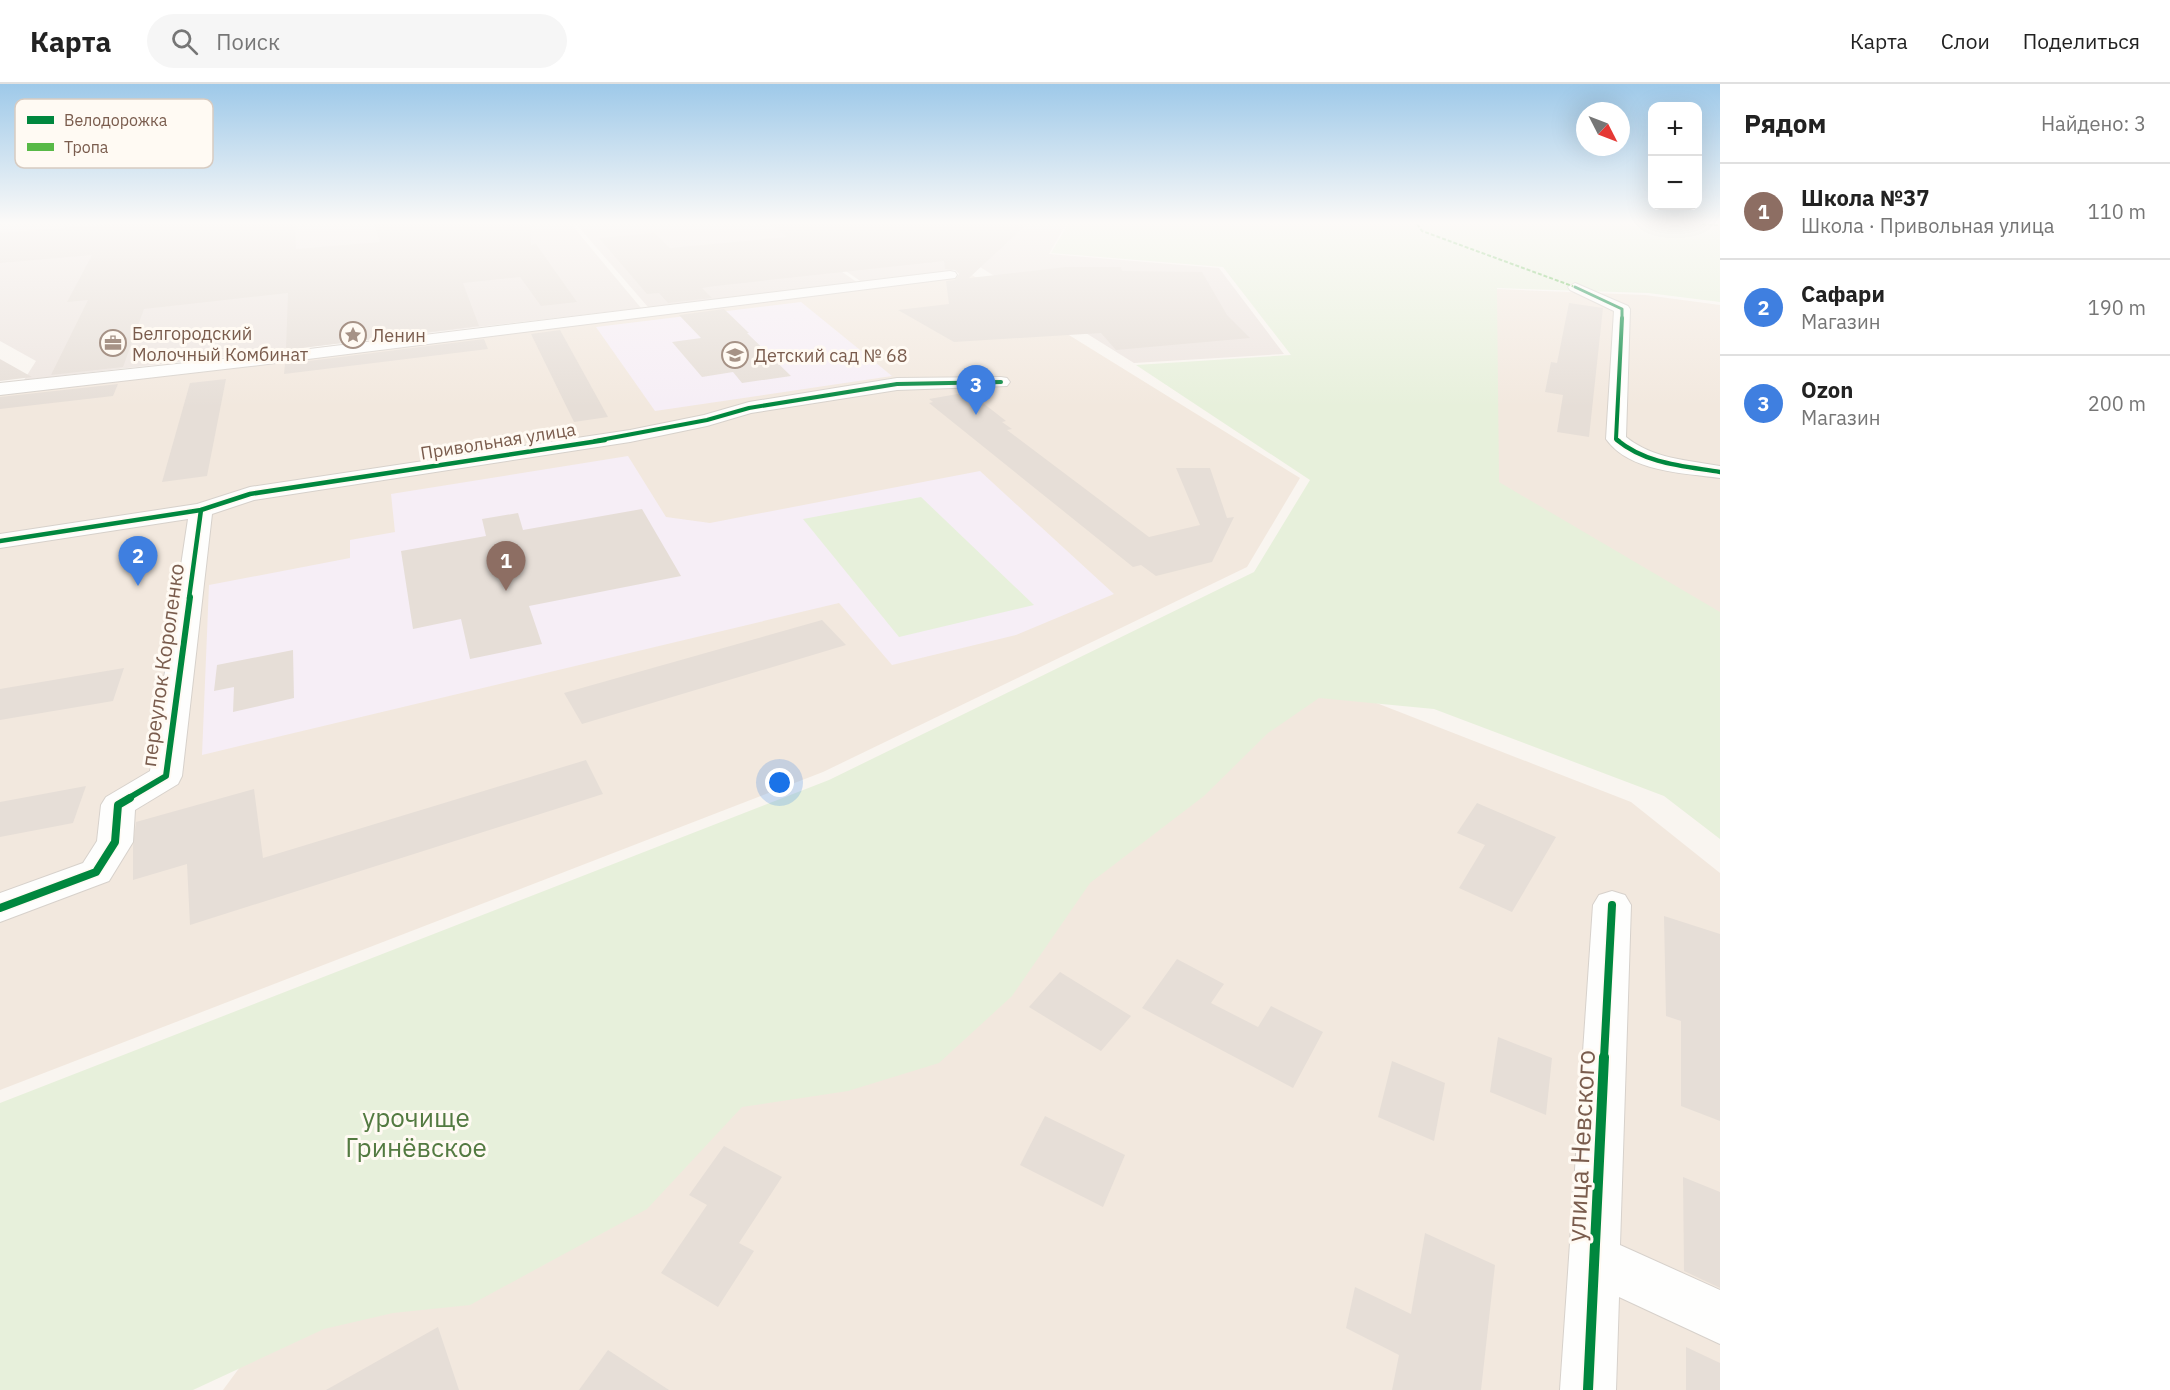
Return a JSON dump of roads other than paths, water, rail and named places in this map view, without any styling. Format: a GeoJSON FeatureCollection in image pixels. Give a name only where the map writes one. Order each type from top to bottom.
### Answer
{"type":"FeatureCollection","features":[{"type":"Feature","properties":{"kind":"street"},"geometry":{"type":"LineString","coordinates":[[0,389],[869,285]]}},
{"type":"Feature","properties":{"kind":"street"},"geometry":{"type":"LineString","coordinates":[[1575,287],[1622,309],[1616,439],[1623,446],[1637,453],[1676,464],[1720,472]]}},
{"type":"Feature","properties":{"kind":"street","name":"Привольная улица"},"geometry":{"type":"LineString","coordinates":[[0,541],[201,510],[250,494],[630,436],[707,420],[749,408],[886,386],[922,382],[1001,382]]}},
{"type":"Feature","properties":{"kind":"street","name":"переулок Короленко"},"geometry":{"type":"LineString","coordinates":[[0,908],[96,872],[115,842],[117,805],[166,776],[201,510]]}},
{"type":"Feature","properties":{"kind":"street","name":"улица Невского"},"geometry":{"type":"LineString","coordinates":[[1588,1390],[1612,905]]}},
{"type":"Feature","properties":{"kind":"street"},"geometry":{"type":"LineString","coordinates":[[1594,1259],[1720,1317]]}},
{"type":"Feature","properties":{"kind":"place","name":"Ленин"},"geometry":{"type":"Point","coordinates":[353,335]}},
{"type":"Feature","properties":{"kind":"place","name":"Белгородский Молочный Комбинат"},"geometry":{"type":"Point","coordinates":[113,343]}},
{"type":"Feature","properties":{"kind":"place","name":"Детский сад № 68"},"geometry":{"type":"Point","coordinates":[735,355]}},
{"type":"Feature","properties":{"kind":"place","name":"Ozon"},"geometry":{"type":"Point","coordinates":[976,415]}},
{"type":"Feature","properties":{"kind":"place","name":"Сафари"},"geometry":{"type":"Point","coordinates":[138,586]}},
{"type":"Feature","properties":{"kind":"place","name":"Школа №37"},"geometry":{"type":"Point","coordinates":[506,591]}},
{"type":"Feature","properties":{"kind":"park label","name":"урочище Гринёвское"},"geometry":{"type":"Point","coordinates":[416,1132]}}]}
